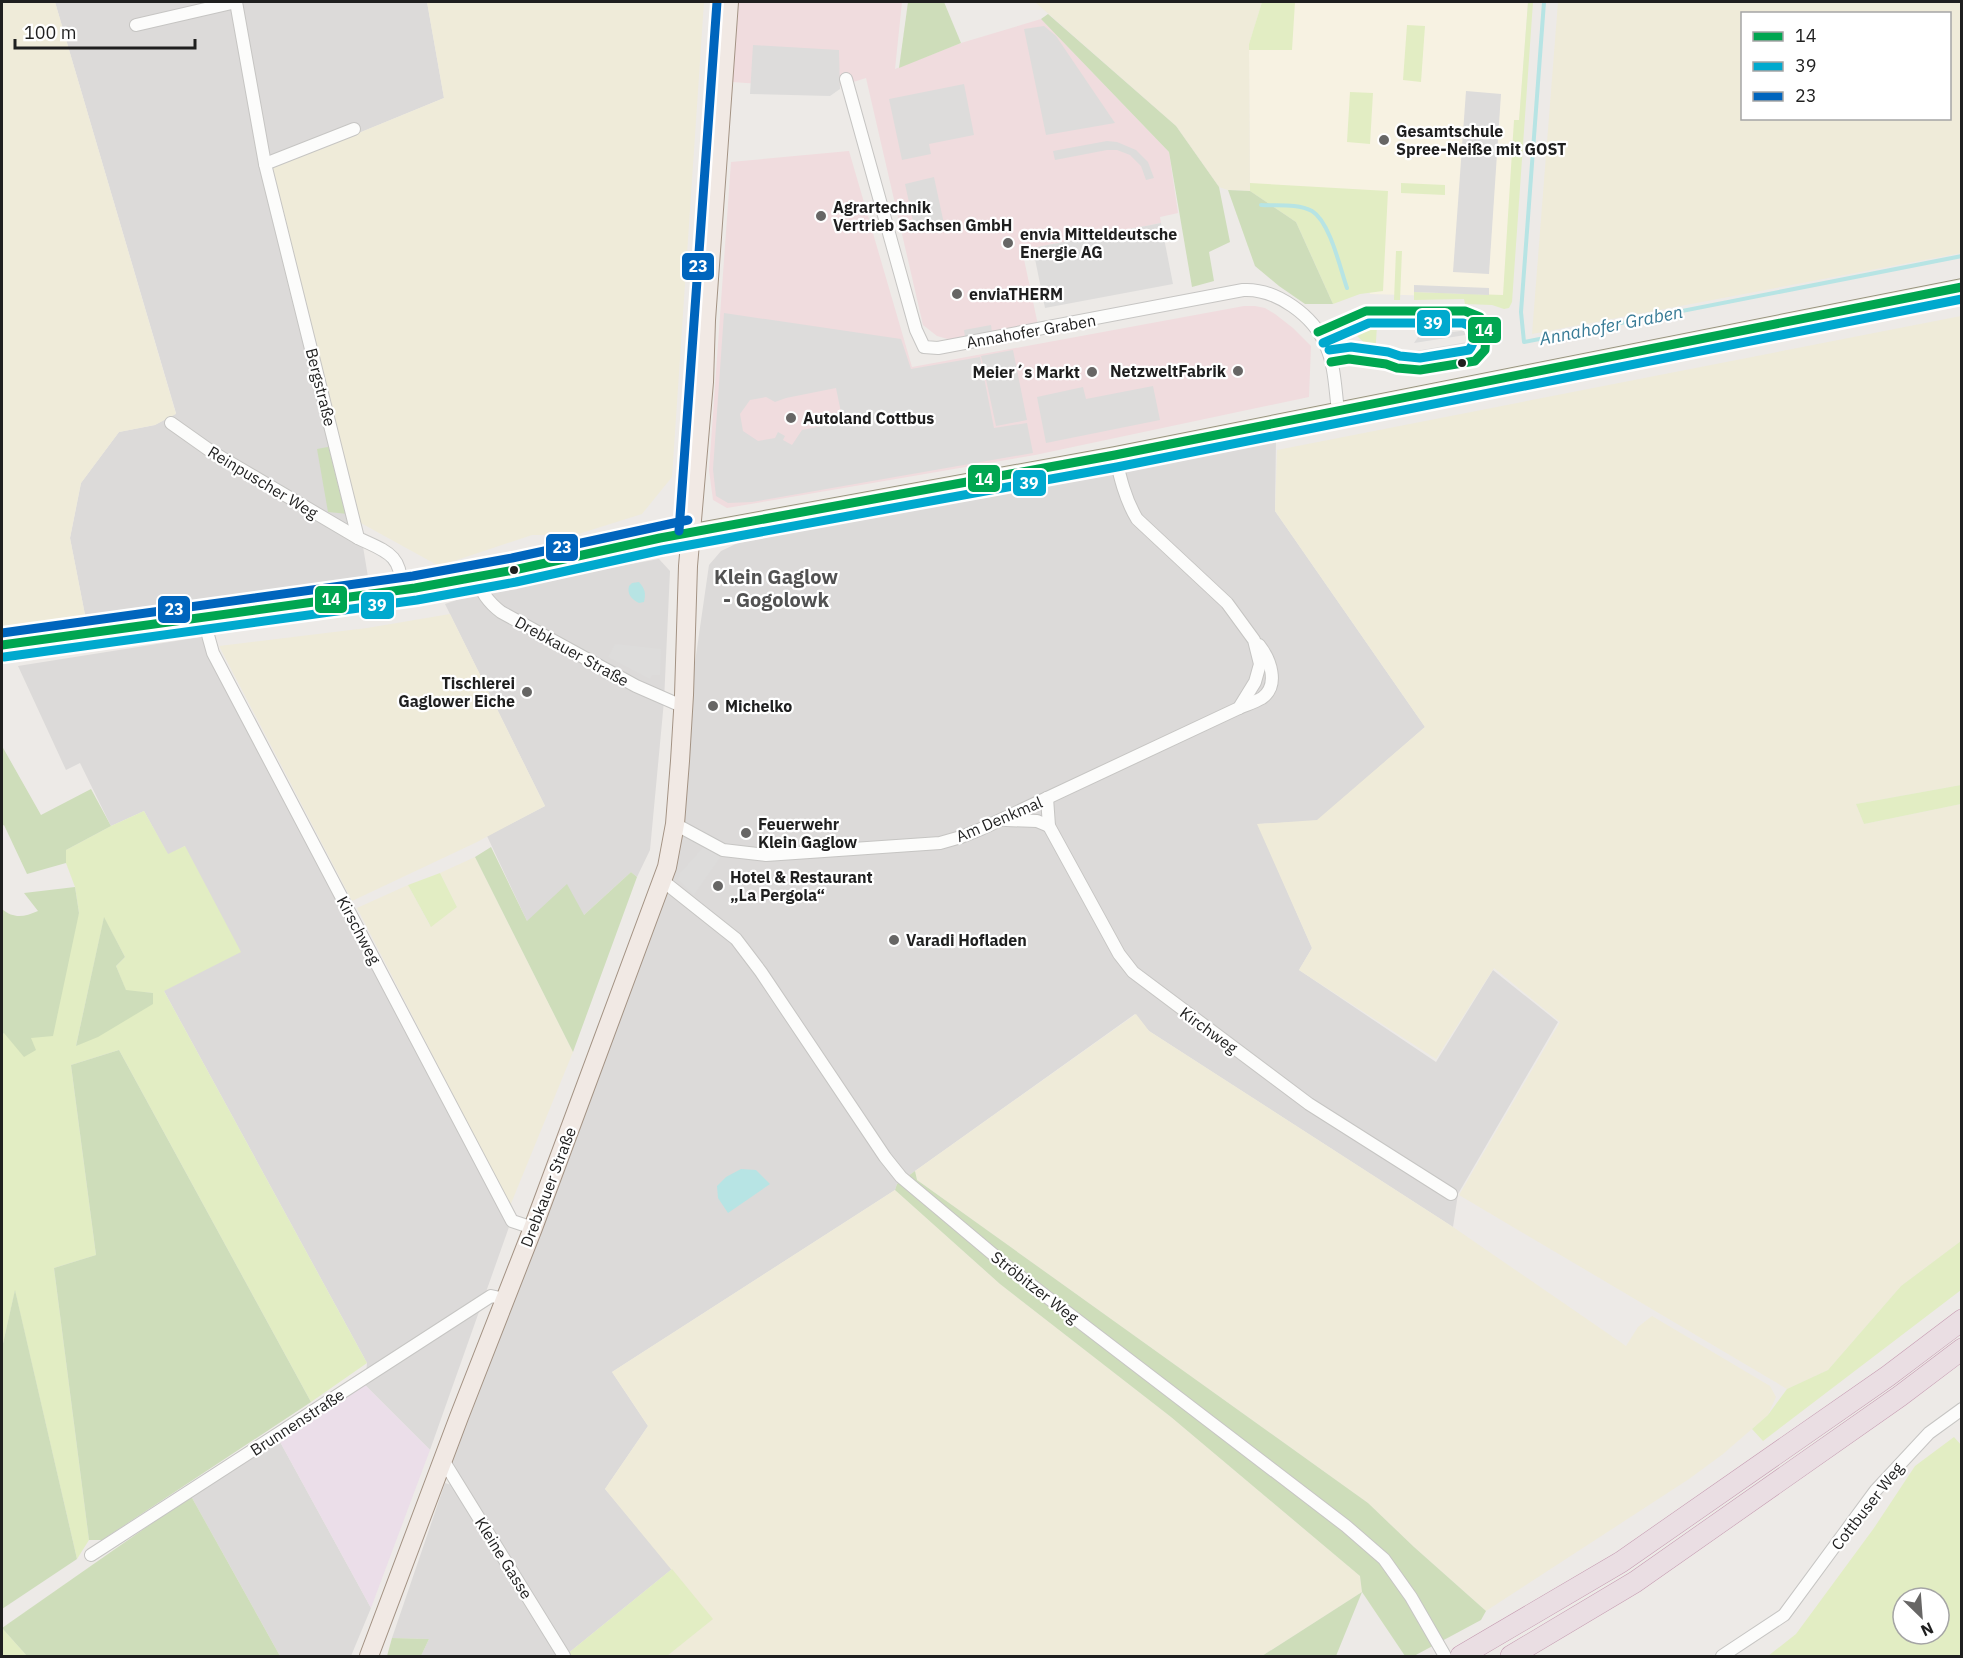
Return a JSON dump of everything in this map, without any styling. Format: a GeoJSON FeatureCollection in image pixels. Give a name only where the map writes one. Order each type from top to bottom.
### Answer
{"type":"FeatureCollection","features":[{"type":"Feature","properties":{"kind":"highway"},"geometry":{"type":"LineString","coordinates":[[1461,1656],[1621,1562],[1888,1376],[1962,1320]]}},
{"type":"Feature","properties":{"kind":"highway"},"geometry":{"type":"LineString","coordinates":[[1511,1656],[1635,1582],[1900,1396],[1962,1349]]}},
{"type":"Feature","properties":{"kind":"main road","name":"Drebkauer Straße"},"geometry":{"type":"LineString","coordinates":[[369,1656],[663,881],[675,824],[684,707],[688,566],[704,382],[706,320],[729,2]]}},
{"type":"Feature","properties":{"kind":"main road"},"geometry":{"type":"LineString","coordinates":[[2,645],[401,590],[514,570],[691,532],[1115,454],[1962,287]]}},
{"type":"Feature","properties":{"kind":"street","name":"Bergstraße"},"geometry":{"type":"LineString","coordinates":[[136,25],[236,2],[265,164],[358,538]]}},
{"type":"Feature","properties":{"kind":"street","name":"Annahofer Graben"},"geometry":{"type":"LineString","coordinates":[[846,79],[916,330],[924,347],[938,348],[1243,290],[1263,291],[1288,304],[1314,325],[1326,346],[1331,362],[1338,410]]}},
{"type":"Feature","properties":{"kind":"street"},"geometry":{"type":"LineString","coordinates":[[265,164],[354,129]]}},
{"type":"Feature","properties":{"kind":"street","name":"Reinpuscher Weg"},"geometry":{"type":"LineString","coordinates":[[171,423],[212,452],[358,538]]}},
{"type":"Feature","properties":{"kind":"street","name":"Am Denkmal"},"geometry":{"type":"LineString","coordinates":[[675,824],[723,850],[766,855],[940,843],[961,837],[999,820],[1262,698],[1270,690],[1272,683],[1271,669],[1266,654],[1227,603],[1137,519],[1123,487],[1115,454]]}},
{"type":"Feature","properties":{"kind":"street"},"geometry":{"type":"LineString","coordinates":[[358,538],[391,554],[399,568],[402,580],[401,590]]}},
{"type":"Feature","properties":{"kind":"street","name":"Drebkauer Straße"},"geometry":{"type":"LineString","coordinates":[[476,576],[480,588],[490,603],[501,612],[636,686],[684,707]]}},
{"type":"Feature","properties":{"kind":"street","name":"Kirschweg"},"geometry":{"type":"LineString","coordinates":[[203,617],[213,653],[512,1221],[533,1228]]}},
{"type":"Feature","properties":{"kind":"street","name":"Kirchweg"},"geometry":{"type":"LineString","coordinates":[[1047,798],[1049,826],[1119,954],[1134,972],[1309,1104],[1451,1194]]}},
{"type":"Feature","properties":{"kind":"street"},"geometry":{"type":"LineString","coordinates":[[999,820],[1025,819],[1049,826]]}},
{"type":"Feature","properties":{"kind":"street","name":"Ströbitzer Weg"},"geometry":{"type":"LineString","coordinates":[[663,881],[736,939],[901,1177],[1013,1271],[1346,1526],[1384,1559],[1411,1597],[1445,1656]]}},
{"type":"Feature","properties":{"kind":"street","name":"Brunnenstraße"},"geometry":{"type":"LineString","coordinates":[[91,1555],[491,1296],[505,1299]]}},
{"type":"Feature","properties":{"kind":"street","name":"Cottbuser Weg"},"geometry":{"type":"LineString","coordinates":[[1722,1656],[1784,1616],[1876,1490],[1929,1433],[1962,1409]]}},
{"type":"Feature","properties":{"kind":"street","name":"Kleine Gasse"},"geometry":{"type":"LineString","coordinates":[[443,1460],[564,1656]]}},
{"type":"Feature","properties":{"kind":"shaded area"},"geometry":{"type":"Polygon","coordinates":[[[2,2],[55,2],[176,414],[155,425],[119,432],[81,483],[70,538],[87,625],[2,637],[2,2]]]}},
{"type":"Feature","properties":{"kind":"shaded area"},"geometry":{"type":"Polygon","coordinates":[[[55,2],[427,2],[444,98],[271,169],[359,522],[368,577],[87,625],[70,538],[81,483],[119,432],[155,425],[176,413],[55,2]]]}},
{"type":"Feature","properties":{"kind":"shaded area"},"geometry":{"type":"Polygon","coordinates":[[[427,2],[704,2],[672,477],[642,514],[575,535],[532,535],[439,566],[359,522],[271,169],[444,98],[427,2]]]}},
{"type":"Feature","properties":{"kind":"shaded area"},"geometry":{"type":"Polygon","coordinates":[[[739,2],[902,2],[895,69],[961,43],[1041,19],[1169,152],[1178,213],[1160,217],[1161,223],[1022,250],[1038,325],[951,340],[937,336],[923,325],[866,78],[831,89],[732,82],[739,2]]]}},
{"type":"Feature","properties":{"kind":"shaded area"},"geometry":{"type":"Polygon","coordinates":[[[1035,2],[1262,2],[1249,44],[1250,191],[1228,190],[1219,187],[1176,126],[1035,2]]]}},
{"type":"Feature","properties":{"kind":"shaded area","name":"Gesamtschule Spree-Neiße mit GOST"},"geometry":{"type":"Polygon","coordinates":[[[1262,2],[1528,2],[1506,298],[1370,294],[1356,239],[1250,191],[1249,44],[1262,2]]]}},
{"type":"Feature","properties":{"kind":"shaded area"},"geometry":{"type":"Polygon","coordinates":[[[1558,2],[1961,2],[1961,253],[1532,334],[1558,2]]]}},
{"type":"Feature","properties":{"kind":"shaded area"},"geometry":{"type":"Polygon","coordinates":[[[1044,26],[1056,36],[1115,123],[1046,135],[1024,29],[1044,26]]]}},
{"type":"Feature","properties":{"kind":"shaded area"},"geometry":{"type":"Polygon","coordinates":[[[753,45],[839,50],[840,89],[830,96],[750,94],[753,45]]]}},
{"type":"Feature","properties":{"kind":"shaded area"},"geometry":{"type":"Polygon","coordinates":[[[964,84],[974,135],[929,144],[931,154],[902,160],[889,99],[964,84]]]}},
{"type":"Feature","properties":{"kind":"shaded area"},"geometry":{"type":"Polygon","coordinates":[[[1466,91],[1501,94],[1489,274],[1453,272],[1466,91]]]}},
{"type":"Feature","properties":{"kind":"shaded area"},"geometry":{"type":"Polygon","coordinates":[[[1107,141],[1117,142],[1136,150],[1148,162],[1154,178],[1146,180],[1141,166],[1130,155],[1117,150],[1055,160],[1053,151],[1107,141]]]}},
{"type":"Feature","properties":{"kind":"shaded area"},"geometry":{"type":"Polygon","coordinates":[[[849,151],[912,367],[1244,306],[1255,306],[1265,308],[1275,314],[1311,346],[1309,397],[1035,455],[727,508],[713,500],[709,470],[731,162],[849,151]]]}},
{"type":"Feature","properties":{"kind":"shaded area"},"geometry":{"type":"Polygon","coordinates":[[[934,177],[944,224],[915,230],[905,184],[934,177]]]}},
{"type":"Feature","properties":{"kind":"shaded area"},"geometry":{"type":"Polygon","coordinates":[[[1161,223],[1173,284],[1045,308],[1035,259],[1024,260],[1022,250],[1161,223]]]}},
{"type":"Feature","properties":{"kind":"shaded area"},"geometry":{"type":"Polygon","coordinates":[[[1414,285],[1489,288],[1489,295],[1414,292],[1414,285]]]}},
{"type":"Feature","properties":{"kind":"shaded area"},"geometry":{"type":"Polygon","coordinates":[[[724,313],[901,339],[911,369],[980,357],[994,428],[1027,423],[1033,453],[752,502],[728,503],[716,496],[713,469],[724,313]],[[836,388],[775,402],[766,397],[750,400],[740,414],[743,431],[758,441],[775,438],[778,432],[785,436],[783,440],[792,445],[802,430],[843,422],[836,388]]]}},
{"type":"Feature","properties":{"kind":"shaded area"},"geometry":{"type":"Polygon","coordinates":[[[1961,316],[1961,785],[1856,804],[1864,824],[1961,804],[1961,1241],[1901,1286],[1828,1370],[1787,1389],[1459,1195],[1560,1022],[1494,968],[1436,1059],[1299,970],[1312,948],[1257,824],[1317,820],[1425,727],[1275,511],[1277,450],[1961,316]]]}},
{"type":"Feature","properties":{"kind":"shaded area"},"geometry":{"type":"Polygon","coordinates":[[[991,325],[992,332],[965,337],[964,330],[991,325]]]}},
{"type":"Feature","properties":{"kind":"shaded area"},"geometry":{"type":"Polygon","coordinates":[[[1467,330],[1472,334],[1414,343],[1418,337],[1467,330]]]}},
{"type":"Feature","properties":{"kind":"shaded area"},"geometry":{"type":"Polygon","coordinates":[[[1473,341],[1470,347],[1420,355],[1416,351],[1473,341]]]}},
{"type":"Feature","properties":{"kind":"shaded area"},"geometry":{"type":"Polygon","coordinates":[[[1013,350],[1027,420],[996,426],[981,356],[1013,350]]]}},
{"type":"Feature","properties":{"kind":"shaded area"},"geometry":{"type":"Polygon","coordinates":[[[1153,386],[1160,420],[1046,443],[1037,397],[1083,387],[1086,399],[1153,386]]]}},
{"type":"Feature","properties":{"kind":"shaded area"},"geometry":{"type":"Polygon","coordinates":[[[1276,438],[1275,511],[1425,727],[1317,821],[1258,824],[1312,948],[1299,970],[1436,1062],[1493,970],[1558,1022],[1458,1194],[1453,1227],[1149,1031],[1135,1014],[897,1184],[895,1190],[612,1372],[648,1426],[605,1489],[672,1569],[566,1655],[448,1458],[659,912],[709,565],[721,551],[740,542],[1126,469],[1276,438]]]}},
{"type":"Feature","properties":{"kind":"shaded area"},"geometry":{"type":"Polygon","coordinates":[[[659,559],[670,571],[664,701],[650,850],[637,877],[631,872],[584,915],[527,921],[487,836],[545,806],[445,604],[483,591],[659,559]]]}},
{"type":"Feature","properties":{"kind":"shaded area"},"geometry":{"type":"Polygon","coordinates":[[[450,614],[545,806],[477,842],[352,901],[219,646],[367,628],[450,614]]]}},
{"type":"Feature","properties":{"kind":"shaded area"},"geometry":{"type":"Polygon","coordinates":[[[201,637],[509,1227],[430,1450],[365,1385],[367,1363],[164,991],[185,846],[168,855],[144,811],[111,826],[80,763],[66,770],[18,666],[201,637]]]}},
{"type":"Feature","properties":{"kind":"shaded area"},"geometry":{"type":"Polygon","coordinates":[[[615,644],[661,649],[660,675],[652,675],[650,679],[608,657],[615,644]]]}},
{"type":"Feature","properties":{"kind":"shaded area"},"geometry":{"type":"Polygon","coordinates":[[[706,844],[722,855],[694,895],[678,880],[680,873],[706,844]]]}},
{"type":"Feature","properties":{"kind":"shaded area"},"geometry":{"type":"Polygon","coordinates":[[[475,857],[573,1052],[510,1206],[357,908],[408,885],[430,926],[457,907],[440,873],[475,857]]]}},
{"type":"Feature","properties":{"kind":"shaded area"},"geometry":{"type":"Polygon","coordinates":[[[1136,1014],[1149,1031],[1453,1227],[1626,1346],[1638,1327],[1652,1316],[1770,1386],[1776,1397],[1768,1415],[1723,1454],[1689,1479],[1486,1611],[1368,1503],[917,1180],[915,1171],[1136,1014]]]}},
{"type":"Feature","properties":{"kind":"shaded area"},"geometry":{"type":"Polygon","coordinates":[[[895,1190],[1000,1284],[1171,1417],[1360,1576],[1362,1592],[1262,1656],[667,1656],[712,1619],[605,1489],[648,1426],[612,1372],[895,1190]]]}},
{"type":"Feature","properties":{"kind":"shaded area"},"geometry":{"type":"Polygon","coordinates":[[[365,1385],[430,1450],[371,1608],[279,1440],[365,1385]]]}},
{"type":"Feature","properties":{"kind":"shaded area"},"geometry":{"type":"Polygon","coordinates":[[[279,1440],[371,1608],[351,1656],[280,1656],[191,1496],[279,1440]]]}},
{"type":"Feature","properties":{"kind":"shaded area"},"geometry":{"type":"Polygon","coordinates":[[[445,1483],[455,1486],[559,1656],[421,1656],[429,1639],[392,1638],[445,1483]]]}},
{"type":"Feature","properties":{"kind":"green space"},"geometry":{"type":"Polygon","coordinates":[[[908,2],[944,2],[961,43],[899,68],[908,2]]]}},
{"type":"Feature","properties":{"kind":"green space"},"geometry":{"type":"Polygon","coordinates":[[[1262,2],[1295,2],[1292,50],[1249,50],[1262,2]]]}},
{"type":"Feature","properties":{"kind":"green space"},"geometry":{"type":"Polygon","coordinates":[[[1528,2],[1533,2],[1512,302],[1509,308],[1504,309],[1492,305],[1465,304],[1464,299],[1414,300],[1414,292],[1503,295],[1514,120],[1519,120],[1528,2]]]}},
{"type":"Feature","properties":{"kind":"green space"},"geometry":{"type":"Polygon","coordinates":[[[1048,14],[1176,126],[1219,187],[1230,242],[1209,252],[1214,281],[1192,287],[1169,152],[1041,19],[1048,14]]]}},
{"type":"Feature","properties":{"kind":"green space"},"geometry":{"type":"Polygon","coordinates":[[[1407,25],[1425,26],[1421,82],[1403,80],[1407,25]]]}},
{"type":"Feature","properties":{"kind":"green space"},"geometry":{"type":"Polygon","coordinates":[[[1350,92],[1373,93],[1370,144],[1347,142],[1350,92]]]}},
{"type":"Feature","properties":{"kind":"green space"},"geometry":{"type":"Polygon","coordinates":[[[1250,183],[1388,191],[1383,291],[1360,294],[1333,304],[1296,222],[1250,191],[1250,183]]]}},
{"type":"Feature","properties":{"kind":"green space"},"geometry":{"type":"Polygon","coordinates":[[[1401,183],[1445,185],[1445,195],[1401,193],[1401,183]]]}},
{"type":"Feature","properties":{"kind":"green space"},"geometry":{"type":"Polygon","coordinates":[[[1228,190],[1250,191],[1296,222],[1333,304],[1305,304],[1255,266],[1228,190]]]}},
{"type":"Feature","properties":{"kind":"green space"},"geometry":{"type":"Polygon","coordinates":[[[1396,251],[1402,251],[1400,300],[1394,300],[1396,251]]]}},
{"type":"Feature","properties":{"kind":"green space"},"geometry":{"type":"Polygon","coordinates":[[[1364,322],[1377,325],[1375,358],[1370,357],[1372,350],[1357,336],[1342,331],[1364,322]]]}},
{"type":"Feature","properties":{"kind":"green space"},"geometry":{"type":"Polygon","coordinates":[[[333,446],[348,514],[328,512],[317,449],[333,446]]]}},
{"type":"Feature","properties":{"kind":"green space"},"geometry":{"type":"Polygon","coordinates":[[[2,746],[41,815],[91,789],[111,826],[66,850],[66,863],[27,874],[4,825],[2,826],[2,746]]]}},
{"type":"Feature","properties":{"kind":"green space"},"geometry":{"type":"Polygon","coordinates":[[[1961,785],[1961,804],[1864,824],[1856,804],[1961,785]]]}},
{"type":"Feature","properties":{"kind":"green space"},"geometry":{"type":"Polygon","coordinates":[[[144,811],[168,854],[185,846],[241,952],[164,991],[367,1363],[311,1402],[119,1050],[71,1065],[96,1255],[54,1268],[89,1540],[77,1559],[15,1291],[2,1348],[2,1035],[4,1033],[30,1038],[79,913],[75,887],[66,863],[66,850],[144,811]],[[104,918],[76,1046],[153,993],[126,991],[116,966],[125,957],[104,918]]]}},
{"type":"Feature","properties":{"kind":"green space"},"geometry":{"type":"Polygon","coordinates":[[[491,847],[527,921],[567,884],[584,915],[631,872],[637,877],[573,1052],[475,857],[491,847]]]}},
{"type":"Feature","properties":{"kind":"green space"},"geometry":{"type":"Polygon","coordinates":[[[440,873],[457,907],[431,927],[408,885],[440,873]]]}},
{"type":"Feature","properties":{"kind":"green space"},"geometry":{"type":"Polygon","coordinates":[[[75,887],[79,913],[53,1036],[31,1038],[36,1050],[24,1057],[4,1033],[2,1035],[2,909],[15,916],[28,915],[38,911],[24,893],[75,887]]]}},
{"type":"Feature","properties":{"kind":"green space"},"geometry":{"type":"Polygon","coordinates":[[[104,917],[125,957],[116,966],[126,990],[153,993],[153,1004],[98,1037],[76,1046],[104,917]]]}},
{"type":"Feature","properties":{"kind":"green space"},"geometry":{"type":"Polygon","coordinates":[[[119,1050],[311,1402],[102,1540],[89,1540],[54,1268],[96,1255],[71,1065],[119,1050]]]}},
{"type":"Feature","properties":{"kind":"green space"},"geometry":{"type":"Polygon","coordinates":[[[915,1171],[917,1180],[1368,1503],[1486,1611],[1481,1620],[1414,1656],[1405,1656],[1362,1592],[1360,1576],[1171,1417],[1000,1284],[895,1190],[897,1184],[915,1171]]]}},
{"type":"Feature","properties":{"kind":"green space"},"geometry":{"type":"Polygon","coordinates":[[[1961,1241],[1961,1290],[1763,1441],[1752,1429],[1768,1415],[1787,1389],[1828,1370],[1901,1286],[1961,1241]]]}},
{"type":"Feature","properties":{"kind":"green space"},"geometry":{"type":"Polygon","coordinates":[[[15,1290],[77,1559],[2,1609],[2,1348],[15,1290]]]}},
{"type":"Feature","properties":{"kind":"green space"},"geometry":{"type":"Polygon","coordinates":[[[1954,1437],[1962,1446],[1961,1656],[1768,1656],[1796,1634],[1874,1528],[1915,1466],[1954,1437]]]}},
{"type":"Feature","properties":{"kind":"green space"},"geometry":{"type":"Polygon","coordinates":[[[191,1496],[280,1656],[27,1656],[2,1628],[191,1496]]]}},
{"type":"Feature","properties":{"kind":"green space"},"geometry":{"type":"Polygon","coordinates":[[[672,1569],[713,1619],[667,1656],[566,1655],[672,1569]]]}},
{"type":"Feature","properties":{"kind":"green space"},"geometry":{"type":"Polygon","coordinates":[[[1362,1592],[1336,1656],[1262,1656],[1362,1592]]]}},
{"type":"Feature","properties":{"kind":"green space"},"geometry":{"type":"Polygon","coordinates":[[[2,1628],[27,1656],[2,1656],[2,1628]]]}},
{"type":"Feature","properties":{"kind":"green space"},"geometry":{"type":"Polygon","coordinates":[[[392,1638],[429,1639],[421,1656],[387,1656],[392,1638]]]}},
{"type":"Feature","properties":{"kind":"water"},"geometry":{"type":"Polygon","coordinates":[[[639,582],[644,589],[645,596],[644,602],[639,603],[630,596],[629,586],[639,582]]]}},
{"type":"Feature","properties":{"kind":"water"},"geometry":{"type":"Polygon","coordinates":[[[741,1169],[756,1170],[770,1184],[728,1213],[718,1198],[717,1186],[726,1177],[741,1169]]]}},
{"type":"Feature","properties":{"kind":"waterway","name":"Annahofer Graben"},"geometry":{"type":"LineString","coordinates":[[1544,2],[1521,312],[1524,342],[1962,256]]}},
{"type":"Feature","properties":{"kind":"waterway"},"geometry":{"type":"LineString","coordinates":[[1261,205],[1287,205],[1312,211],[1329,235],[1347,288]]}},
{"type":"Feature","properties":{"kind":"transit line","name":"23"},"geometry":{"type":"LineString","coordinates":[[679,531],[717,2]]}},
{"type":"Feature","properties":{"kind":"transit line","name":"14"},"geometry":{"type":"LineString","coordinates":[[2,645],[415,588],[514,570],[660,538],[1115,455],[1962,287]]}},
{"type":"Feature","properties":{"kind":"transit line","name":"39"},"geometry":{"type":"LineString","coordinates":[[4,657],[417,600],[516,582],[662,550],[1117,467],[1962,299]]}},
{"type":"Feature","properties":{"kind":"transit line","name":"14"},"geometry":{"type":"LineString","coordinates":[[1318,332],[1366,311],[1465,311],[1480,317],[1486,335],[1485,350],[1475,361],[1420,370],[1349,359],[1331,362]]}},
{"type":"Feature","properties":{"kind":"transit line","name":"39"},"geometry":{"type":"LineString","coordinates":[[1323,343],[1369,323],[1463,323],[1470,326],[1473,338],[1473,344],[1469,350],[1420,358],[1351,347],[1329,350]]}},
{"type":"Feature","properties":{"kind":"transit line","name":"23"},"geometry":{"type":"LineString","coordinates":[[2,633],[413,576],[512,558],[688,520]]}},
{"type":"Feature","properties":{"kind":"place","name":"Gesamtschule Spree-Neiße mit GOST"},"geometry":{"type":"Point","coordinates":[1384,140]}},
{"type":"Feature","properties":{"kind":"place","name":"Agrartechnik Vertrieb Sachsen GmbH"},"geometry":{"type":"Point","coordinates":[821,216]}},
{"type":"Feature","properties":{"kind":"place","name":"envia Mitteldeutsche Energie AG"},"geometry":{"type":"Point","coordinates":[1008,243]}},
{"type":"Feature","properties":{"kind":"place","name":"enviaTHERM"},"geometry":{"type":"Point","coordinates":[957,294]}},
{"type":"Feature","properties":{"kind":"place","name":"NetzweltFabrik"},"geometry":{"type":"Point","coordinates":[1238,371]}},
{"type":"Feature","properties":{"kind":"place","name":"Meier´s Markt"},"geometry":{"type":"Point","coordinates":[1092,372]}},
{"type":"Feature","properties":{"kind":"place","name":"Autoland Cottbus"},"geometry":{"type":"Point","coordinates":[791,418]}},
{"type":"Feature","properties":{"kind":"place","name":"Tischlerei Gaglower Eiche"},"geometry":{"type":"Point","coordinates":[527,692]}},
{"type":"Feature","properties":{"kind":"place","name":"Michelko"},"geometry":{"type":"Point","coordinates":[713,706]}},
{"type":"Feature","properties":{"kind":"place","name":"Feuerwehr Klein Gaglow"},"geometry":{"type":"Point","coordinates":[746,833]}},
{"type":"Feature","properties":{"kind":"place","name":"Hotel & Restaurant „La Pergola“"},"geometry":{"type":"Point","coordinates":[718,886]}},
{"type":"Feature","properties":{"kind":"place","name":"Varadi Hofladen"},"geometry":{"type":"Point","coordinates":[894,940]}},
{"type":"Feature","properties":{"kind":"district","name":"Klein Gaglow - Gogolowk"},"geometry":{"type":"Point","coordinates":[776,588]}}]}
